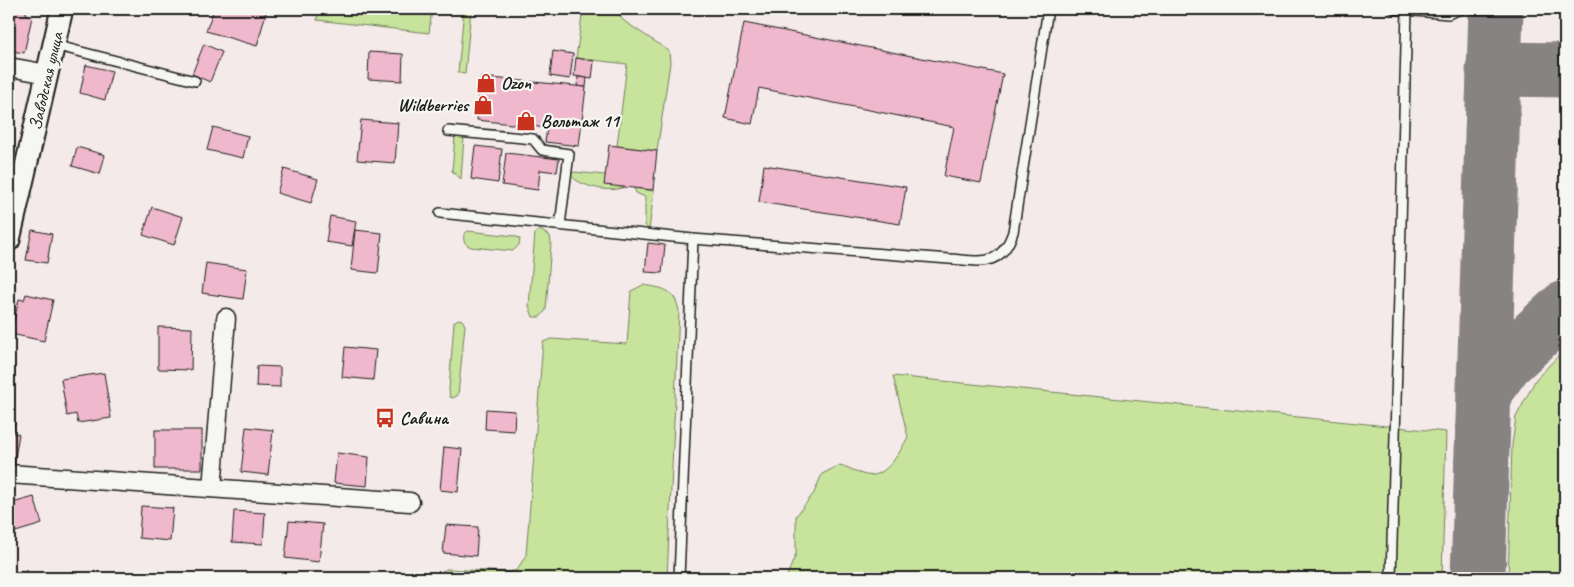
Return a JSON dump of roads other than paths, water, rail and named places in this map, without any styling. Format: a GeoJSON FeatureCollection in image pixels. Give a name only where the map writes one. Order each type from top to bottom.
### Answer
{"type":"FeatureCollection","features":[{"type":"Feature","properties":{"kind":"street","name":"Заводская улица"},"geometry":{"type":"LineString","coordinates":[[9,240],[62,9]]}},
{"type":"Feature","properties":{"kind":"street"},"geometry":{"type":"LineString","coordinates":[[9,67],[48,74]]}},
{"type":"Feature","properties":{"kind":"street"},"geometry":{"type":"LineString","coordinates":[[212,488],[226,318]]}},
{"type":"Feature","properties":{"kind":"street"},"geometry":{"type":"LineString","coordinates":[[9,474],[410,502]]}},
{"type":"Feature","properties":{"kind":"lane"},"geometry":{"type":"LineString","coordinates":[[440,213],[693,239],[949,259],[979,260],[996,258],[1008,248],[1013,232],[1048,9]]}},
{"type":"Feature","properties":{"kind":"lane"},"geometry":{"type":"LineString","coordinates":[[1394,9],[1448,14],[1461,9]]}},
{"type":"Feature","properties":{"kind":"lane"},"geometry":{"type":"LineString","coordinates":[[1391,578],[1407,11]]}},
{"type":"Feature","properties":{"kind":"lane"},"geometry":{"type":"LineString","coordinates":[[54,45],[196,81]]}},
{"type":"Feature","properties":{"kind":"lane"},"geometry":{"type":"LineString","coordinates":[[448,131],[533,139],[542,150],[569,154],[560,225]]}},
{"type":"Feature","properties":{"kind":"lane"},"geometry":{"type":"LineString","coordinates":[[679,578],[693,239]]}},
{"type":"Feature","properties":{"kind":"place","name":"Ozon"},"geometry":{"type":"Point","coordinates":[486,83]}},
{"type":"Feature","properties":{"kind":"place","name":"Wildberries"},"geometry":{"type":"Point","coordinates":[483,105]}},
{"type":"Feature","properties":{"kind":"place","name":"Вольтаж 11"},"geometry":{"type":"Point","coordinates":[526,121]}},
{"type":"Feature","properties":{"kind":"place","name":"Савина"},"geometry":{"type":"Point","coordinates":[385,418]}}]}
